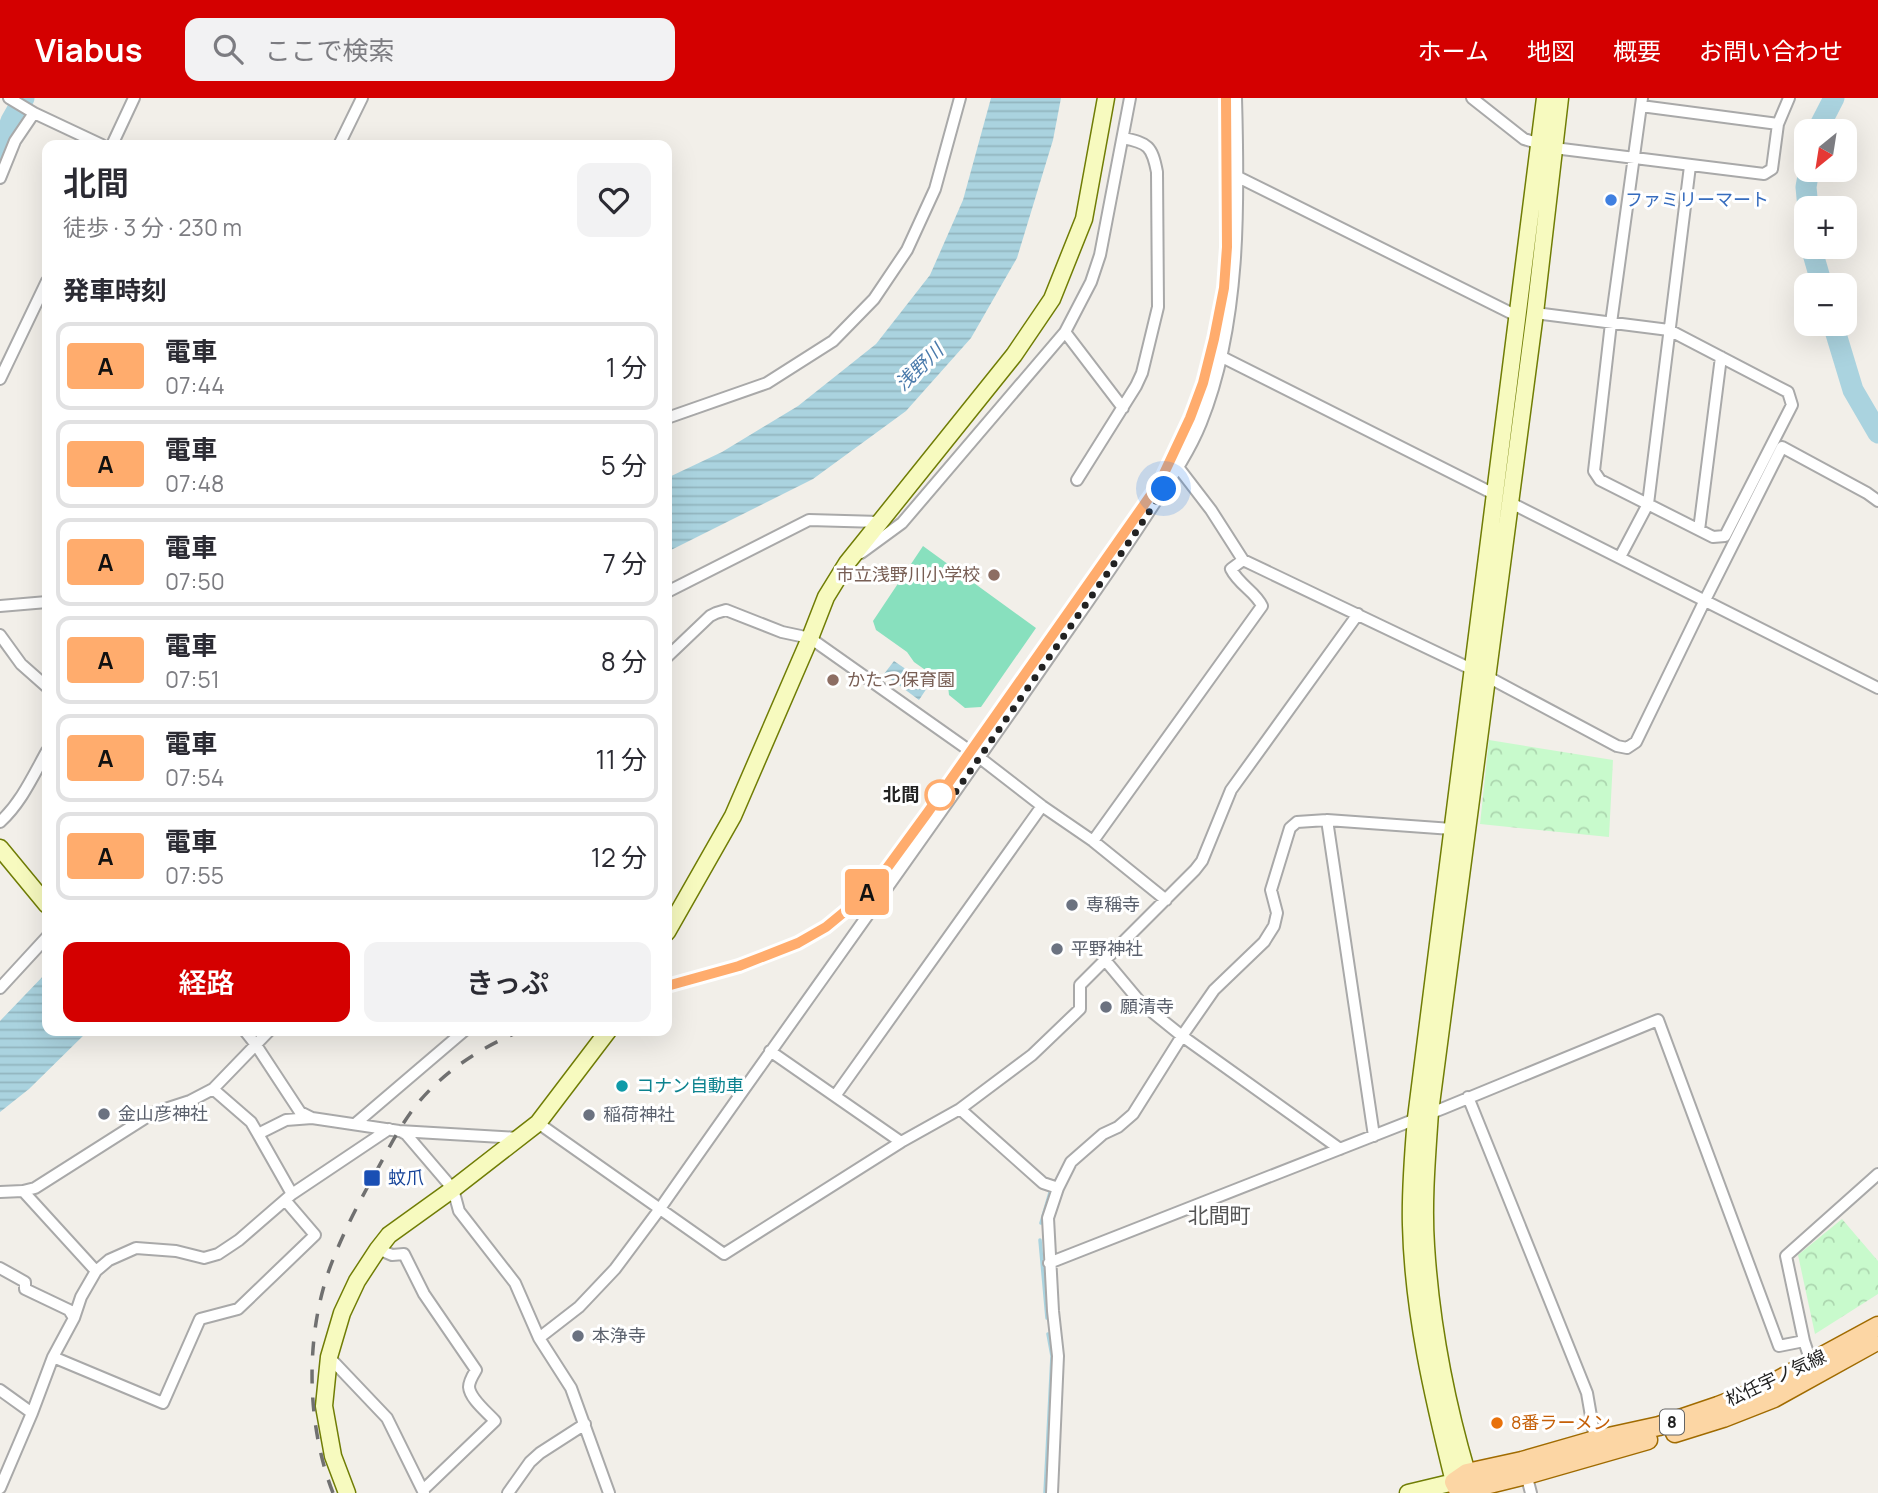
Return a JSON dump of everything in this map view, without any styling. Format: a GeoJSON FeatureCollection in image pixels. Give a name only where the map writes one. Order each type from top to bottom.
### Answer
{"type":"FeatureCollection","features":[{"type":"Feature","properties":{"kind":"main road","name":"松任宇ノ気線"},"geometry":{"type":"LineString","coordinates":[[1465,1487],[1596,1447],[1666,1436],[1723,1418],[1774,1398],[1813,1370],[1877,1331]]}},
{"type":"Feature","properties":{"kind":"street"},"geometry":{"type":"LineString","coordinates":[[113,140],[134,98]]}},
{"type":"Feature","properties":{"kind":"street"},"geometry":{"type":"LineString","coordinates":[[341,140],[362,98]]}},
{"type":"Feature","properties":{"kind":"street"},"geometry":{"type":"LineString","coordinates":[[672,416],[767,383],[833,341],[874,299],[907,250],[935,189],[960,98]]}},
{"type":"Feature","properties":{"kind":"street"},"geometry":{"type":"LineString","coordinates":[[672,923],[733,816],[826,597],[847,563],[1014,355],[1052,299],[1084,219],[1106,98]]}},
{"type":"Feature","properties":{"kind":"street"},"geometry":{"type":"LineString","coordinates":[[847,563],[902,523],[1065,332],[1091,282],[1100,255],[1130,98]]}},
{"type":"Feature","properties":{"kind":"street"},"geometry":{"type":"LineString","coordinates":[[539,1338],[579,1307],[615,1269],[659,1210],[980,758],[1136,532],[1188,450],[1201,422],[1222,357],[1235,264],[1238,177],[1236,98]]}},
{"type":"Feature","properties":{"kind":"street"},"geometry":{"type":"LineString","coordinates":[[1472,98],[1524,139],[1547,146],[1763,174],[1772,169],[1778,124],[1789,98]]}},
{"type":"Feature","properties":{"kind":"street"},"geometry":{"type":"LineString","coordinates":[[1423,1115],[1502,498],[1535,313],[1547,146],[1545,98]]}},
{"type":"Feature","properties":{"kind":"street"},"geometry":{"type":"LineString","coordinates":[[1502,498],[1517,316],[1547,146],[1560,98]]}},
{"type":"Feature","properties":{"kind":"street"},"geometry":{"type":"LineString","coordinates":[[11,99],[91,140]]}},
{"type":"Feature","properties":{"kind":"street"},"geometry":{"type":"LineString","coordinates":[[1535,313],[1611,323],[1669,330],[1788,392],[1792,405],[1725,536],[1713,537],[1600,480],[1594,471],[1611,323],[1641,102],[1778,124]]}},
{"type":"Feature","properties":{"kind":"street"},"geometry":{"type":"LineString","coordinates":[[0,178],[15,141],[32,112]]}},
{"type":"Feature","properties":{"kind":"street"},"geometry":{"type":"LineString","coordinates":[[1077,480],[1142,373],[1158,307],[1157,172],[1149,149],[1141,142],[1123,138]]}},
{"type":"Feature","properties":{"kind":"street"},"geometry":{"type":"LineString","coordinates":[[1620,557],[1647,504],[1690,166]]}},
{"type":"Feature","properties":{"kind":"street"},"geometry":{"type":"LineString","coordinates":[[1238,177],[1517,316]]}},
{"type":"Feature","properties":{"kind":"street"},"geometry":{"type":"LineString","coordinates":[[0,379],[42,291]]}},
{"type":"Feature","properties":{"kind":"street"},"geometry":{"type":"LineString","coordinates":[[1065,332],[1123,408]]}},
{"type":"Feature","properties":{"kind":"street"},"geometry":{"type":"LineString","coordinates":[[1222,357],[1878,688]]}},
{"type":"Feature","properties":{"kind":"street"},"geometry":{"type":"LineString","coordinates":[[1699,530],[1721,357]]}},
{"type":"Feature","properties":{"kind":"street"},"geometry":{"type":"LineString","coordinates":[[1178,467],[1211,510],[1243,560],[1479,673],[1617,746],[1627,748],[1636,742],[1782,447],[1878,501]]}},
{"type":"Feature","properties":{"kind":"street"},"geometry":{"type":"LineString","coordinates":[[672,589],[809,520],[880,522]]}},
{"type":"Feature","properties":{"kind":"street"},"geometry":{"type":"LineString","coordinates":[[1093,841],[1262,606],[1259,599],[1236,579],[1231,569],[1243,560]]}},
{"type":"Feature","properties":{"kind":"street"},"geometry":{"type":"LineString","coordinates":[[0,606],[42,602]]}},
{"type":"Feature","properties":{"kind":"street"},"geometry":{"type":"LineString","coordinates":[[672,651],[710,616],[726,610],[782,632],[810,638],[980,758],[1093,841],[1167,900]]}},
{"type":"Feature","properties":{"kind":"street"},"geometry":{"type":"LineString","coordinates":[[538,1123],[724,1254],[901,1142],[960,1109],[1031,1055],[1080,1009],[1080,985],[1195,870],[1202,861],[1231,790],[1358,614]]}},
{"type":"Feature","properties":{"kind":"street"},"geometry":{"type":"LineString","coordinates":[[0,635],[22,664],[42,682]]}},
{"type":"Feature","properties":{"kind":"street"},"geometry":{"type":"LineString","coordinates":[[1408,1493],[1465,1487],[1440,1366],[1430,1299],[1423,1115],[1452,829],[1479,673]]}},
{"type":"Feature","properties":{"kind":"street"},"geometry":{"type":"LineString","coordinates":[[0,822],[25,790],[42,760]]}},
{"type":"Feature","properties":{"kind":"street"},"geometry":{"type":"LineString","coordinates":[[835,1096],[1042,806]]}},
{"type":"Feature","properties":{"kind":"street"},"geometry":{"type":"LineString","coordinates":[[1052,1493],[1058,1356],[1049,1263],[1048,1218],[1058,1188],[1071,1162],[1103,1134],[1118,1128],[1133,1114],[1214,990],[1264,942],[1274,926],[1277,913],[1271,890],[1290,828],[1297,822],[1327,820],[1452,829]]}},
{"type":"Feature","properties":{"kind":"street"},"geometry":{"type":"LineString","coordinates":[[1327,820],[1374,1136]]}},
{"type":"Feature","properties":{"kind":"street"},"geometry":{"type":"LineString","coordinates":[[0,848],[42,899]]}},
{"type":"Feature","properties":{"kind":"street"},"geometry":{"type":"LineString","coordinates":[[0,988],[42,942]]}},
{"type":"Feature","properties":{"kind":"street"},"geometry":{"type":"LineString","coordinates":[[1105,960],[1141,1003],[1182,1036],[1340,1149]]}},
{"type":"Feature","properties":{"kind":"street"},"geometry":{"type":"LineString","coordinates":[[1049,1263],[1374,1136],[1658,1020],[1779,1346],[1804,1341]]}},
{"type":"Feature","properties":{"kind":"street"},"geometry":{"type":"LineString","coordinates":[[249,1036],[300,1111],[312,1118]]}},
{"type":"Feature","properties":{"kind":"street"},"geometry":{"type":"LineString","coordinates":[[0,1192],[35,1188],[153,1113],[190,1101],[213,1089],[263,1036]]}},
{"type":"Feature","properties":{"kind":"street"},"geometry":{"type":"LineString","coordinates":[[355,1124],[458,1036]]}},
{"type":"Feature","properties":{"kind":"street"},"geometry":{"type":"LineString","coordinates":[[347,1493],[333,1456],[324,1406],[330,1357],[342,1313],[357,1281],[390,1235],[538,1123],[604,1036]]}},
{"type":"Feature","properties":{"kind":"street"},"geometry":{"type":"LineString","coordinates":[[770,1051],[901,1142]]}},
{"type":"Feature","properties":{"kind":"street"},"geometry":{"type":"LineString","coordinates":[[53,1357],[163,1402],[200,1319],[238,1309],[315,1235],[288,1197],[251,1122],[213,1089]]}},
{"type":"Feature","properties":{"kind":"street"},"geometry":{"type":"LineString","coordinates":[[1468,1097],[1587,1393],[1596,1447]]}},
{"type":"Feature","properties":{"kind":"street"},"geometry":{"type":"LineString","coordinates":[[960,1109],[1044,1183],[1058,1188]]}},
{"type":"Feature","properties":{"kind":"street"},"geometry":{"type":"LineString","coordinates":[[258,1134],[286,1120],[312,1118],[394,1130],[519,1138]]}},
{"type":"Feature","properties":{"kind":"street"},"geometry":{"type":"LineString","coordinates":[[394,1130],[406,1134],[453,1189],[459,1211],[516,1283],[539,1338],[571,1388],[609,1493]]}},
{"type":"Feature","properties":{"kind":"street"},"geometry":{"type":"LineString","coordinates":[[0,1488],[53,1357],[96,1271],[109,1260],[136,1248],[176,1251],[204,1258],[218,1254],[239,1240],[288,1197],[394,1130]]}},
{"type":"Feature","properties":{"kind":"street"},"geometry":{"type":"LineString","coordinates":[[1813,1370],[1804,1341],[1786,1255],[1878,1174]]}},
{"type":"Feature","properties":{"kind":"street"},"geometry":{"type":"LineString","coordinates":[[23,1191],[96,1271]]}},
{"type":"Feature","properties":{"kind":"street"},"geometry":{"type":"LineString","coordinates":[[330,1357],[387,1418],[423,1491],[495,1421],[469,1389],[476,1370],[424,1294],[404,1254],[392,1255],[378,1249]]}},
{"type":"Feature","properties":{"kind":"street"},"geometry":{"type":"LineString","coordinates":[[0,1268],[24,1282],[25,1289],[69,1310],[74,1318]]}},
{"type":"Feature","properties":{"kind":"street"},"geometry":{"type":"LineString","coordinates":[[0,1390],[32,1413]]}},
{"type":"Feature","properties":{"kind":"street"},"geometry":{"type":"LineString","coordinates":[[508,1493],[530,1462],[540,1453],[585,1424]]}},
{"type":"Feature","properties":{"kind":"street"},"geometry":{"type":"LineString","coordinates":[[1524,1468],[1531,1493]]}},
{"type":"Feature","properties":{"kind":"green space"},"geometry":{"type":"Polygon","coordinates":[[[923,546],[1036,628],[981,707],[965,708],[949,695],[948,686],[876,630],[873,621],[923,546]]]}},
{"type":"Feature","properties":{"kind":"green space"},"geometry":{"type":"Polygon","coordinates":[[[1489,740],[1613,760],[1609,837],[1480,824],[1489,740]]]}},
{"type":"Feature","properties":{"kind":"green space"},"geometry":{"type":"Polygon","coordinates":[[[1842,1219],[1878,1261],[1878,1294],[1815,1334],[1798,1255],[1842,1219]]]}},
{"type":"Feature","properties":{"kind":"water","name":"浅野川"},"geometry":{"type":"Polygon","coordinates":[[[991,98],[1061,98],[1053,140],[1017,258],[971,338],[906,411],[813,479],[672,550],[672,476],[722,452],[798,406],[876,344],[930,275],[963,200],[991,98]]]}},
{"type":"Feature","properties":{"kind":"water"},"geometry":{"type":"Polygon","coordinates":[[[894,661],[929,685],[919,700],[884,674],[894,661]]]}},
{"type":"Feature","properties":{"kind":"water"},"geometry":{"type":"Polygon","coordinates":[[[42,977],[42,1036],[83,1036],[29,1089],[0,1112],[0,1021],[42,977]]]}},
{"type":"Feature","properties":{"kind":"waterway"},"geometry":{"type":"LineString","coordinates":[[0,152],[11,121],[24,98]]}},
{"type":"Feature","properties":{"kind":"waterway"},"geometry":{"type":"LineString","coordinates":[[1823,119],[1834,98]]}},
{"type":"Feature","properties":{"kind":"waterway"},"geometry":{"type":"LineString","coordinates":[[1807,182],[1807,196]]}},
{"type":"Feature","properties":{"kind":"waterway"},"geometry":{"type":"LineString","coordinates":[[1814,259],[1819,273]]}},
{"type":"Feature","properties":{"kind":"waterway"},"geometry":{"type":"LineString","coordinates":[[1837,336],[1853,390],[1878,433]]}},
{"type":"Feature","properties":{"kind":"waterway"},"geometry":{"type":"LineString","coordinates":[[1041,1223],[1051,1189]]}},
{"type":"Feature","properties":{"kind":"waterway"},"geometry":{"type":"LineString","coordinates":[[1040,1240],[1047,1318]]}},
{"type":"Feature","properties":{"kind":"waterway"},"geometry":{"type":"LineString","coordinates":[[1045,1493],[1052,1356],[1048,1334]]}},
{"type":"Feature","properties":{"kind":"railway"},"geometry":{"type":"LineString","coordinates":[[672,985],[734,968],[783,950],[827,926],[864,895],[896,858],[1160,482],[1190,418],[1203,382],[1224,288],[1228,226],[1226,98]]}},
{"type":"Feature","properties":{"kind":"railway"},"geometry":{"type":"LineString","coordinates":[[333,1493],[318,1440],[312,1383],[315,1327],[328,1273],[360,1200],[408,1116],[449,1072],[510,1036]]}},
{"type":"Feature","properties":{"kind":"train","name":"A"},"geometry":{"type":"LineString","coordinates":[[672,985],[739,966],[798,943],[826,927],[860,899],[895,858],[1160,482],[1203,383],[1224,288],[1228,206],[1226,98]]}},
{"type":"Feature","properties":{"kind":"place","name":"ファミリーマート"},"geometry":{"type":"Point","coordinates":[1611,200]}},
{"type":"Feature","properties":{"kind":"place","name":"市立浅野川小学校"},"geometry":{"type":"Point","coordinates":[994,575]}},
{"type":"Feature","properties":{"kind":"place","name":"かたつ保育園"},"geometry":{"type":"Point","coordinates":[833,680]}},
{"type":"Feature","properties":{"kind":"place","name":"北間"},"geometry":{"type":"Point","coordinates":[940,795]}},
{"type":"Feature","properties":{"kind":"place","name":"専稱寺"},"geometry":{"type":"Point","coordinates":[1072,905]}},
{"type":"Feature","properties":{"kind":"place","name":"平野神社"},"geometry":{"type":"Point","coordinates":[1057,949]}},
{"type":"Feature","properties":{"kind":"place","name":"願清寺"},"geometry":{"type":"Point","coordinates":[1106,1007]}},
{"type":"Feature","properties":{"kind":"place","name":"コナン自動車"},"geometry":{"type":"Point","coordinates":[622,1086]}},
{"type":"Feature","properties":{"kind":"place","name":"金山彦神社"},"geometry":{"type":"Point","coordinates":[104,1114]}},
{"type":"Feature","properties":{"kind":"place","name":"稲荷神社"},"geometry":{"type":"Point","coordinates":[589,1115]}},
{"type":"Feature","properties":{"kind":"place","name":"蚊爪"},"geometry":{"type":"Point","coordinates":[372,1178]}},
{"type":"Feature","properties":{"kind":"place","name":"本浄寺"},"geometry":{"type":"Point","coordinates":[578,1336]}},
{"type":"Feature","properties":{"kind":"place","name":"8番ラーメン"},"geometry":{"type":"Point","coordinates":[1497,1423]}},
{"type":"Feature","properties":{"kind":"district","name":"北間町"},"geometry":{"type":"Point","coordinates":[1219,1216]}},
{"type":"Feature","properties":{"kind":"route"},"geometry":{"type":"LineString","coordinates":[[940,795],[948,803],[1164,489]]}}]}
